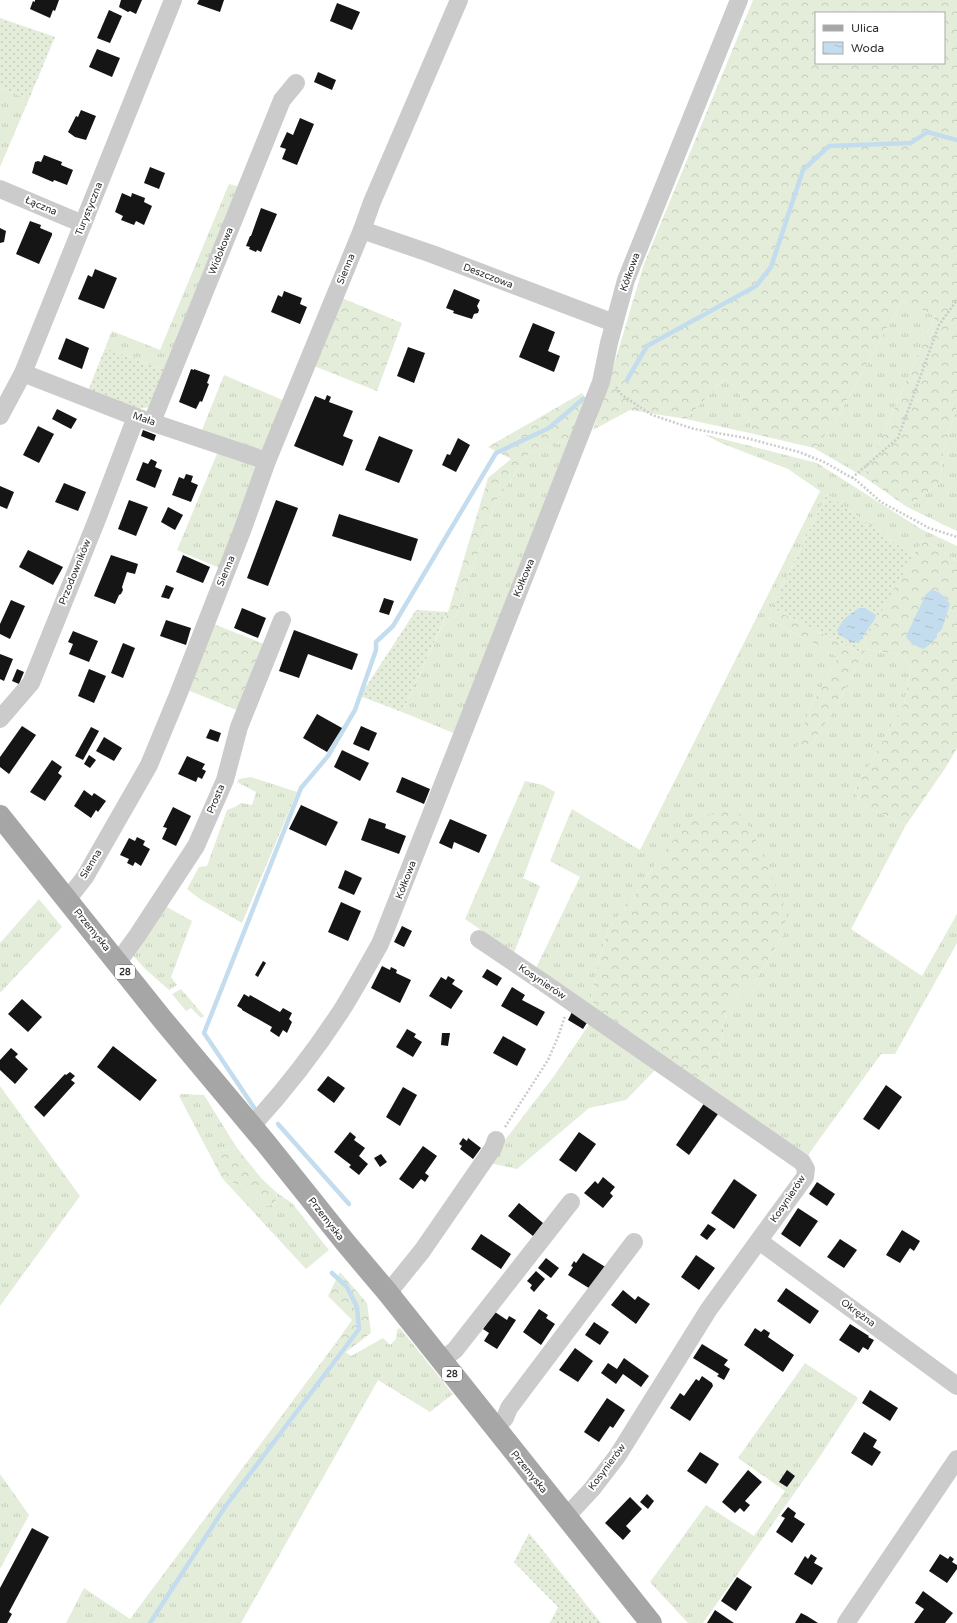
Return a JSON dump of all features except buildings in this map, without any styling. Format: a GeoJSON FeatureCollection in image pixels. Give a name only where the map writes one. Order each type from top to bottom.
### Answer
{"type":"FeatureCollection","features":[{"type":"Feature","properties":{"kind":"main road","name":"Przemyska"},"geometry":{"type":"LineString","coordinates":[[0,816],[163,1020],[265,1142],[340,1236],[388,1293],[441,1361],[500,1423],[566,1517],[651,1623]]}},
{"type":"Feature","properties":{"kind":"street","name":"Turystyczna"},"geometry":{"type":"LineString","coordinates":[[0,416],[23,373],[173,0]]}},
{"type":"Feature","properties":{"kind":"street","name":"Sienna"},"geometry":{"type":"LineString","coordinates":[[67,900],[85,877],[149,766],[242,531],[267,461],[362,230],[372,202],[459,0]]}},
{"type":"Feature","properties":{"kind":"street","name":"Kółkowa"},"geometry":{"type":"LineString","coordinates":[[252,1127],[306,1062],[343,1008],[380,944],[601,382],[614,323],[626,280],[739,0]]}},
{"type":"Feature","properties":{"kind":"street","name":"Widokowa"},"geometry":{"type":"LineString","coordinates":[[144,419],[282,100],[296,83]]}},
{"type":"Feature","properties":{"kind":"street","name":"Łączna"},"geometry":{"type":"LineString","coordinates":[[0,189],[83,224]]}},
{"type":"Feature","properties":{"kind":"street","name":"Deszczowa"},"geometry":{"type":"LineString","coordinates":[[362,230],[432,254],[614,323]]}},
{"type":"Feature","properties":{"kind":"street","name":"Mała"},"geometry":{"type":"LineString","coordinates":[[23,373],[144,419],[267,461]]}},
{"type":"Feature","properties":{"kind":"street","name":"Przodowników"},"geometry":{"type":"LineString","coordinates":[[0,719],[31,683],[96,522],[144,419]]}},
{"type":"Feature","properties":{"kind":"street","name":"Prosta"},"geometry":{"type":"LineString","coordinates":[[118,962],[141,930],[196,846],[225,780],[239,727],[282,620]]}},
{"type":"Feature","properties":{"kind":"street","name":"Kosynierów"},"geometry":{"type":"LineString","coordinates":[[479,939],[802,1162],[806,1169],[805,1177],[709,1309],[618,1455],[592,1489],[566,1517]]}},
{"type":"Feature","properties":{"kind":"street"},"geometry":{"type":"LineString","coordinates":[[388,1293],[400,1280],[430,1239],[493,1148],[496,1140]]}},
{"type":"Feature","properties":{"kind":"street"},"geometry":{"type":"LineString","coordinates":[[441,1361],[455,1350],[571,1202]]}},
{"type":"Feature","properties":{"kind":"street","name":"Okrężna"},"geometry":{"type":"LineString","coordinates":[[759,1241],[957,1386]]}},
{"type":"Feature","properties":{"kind":"street"},"geometry":{"type":"LineString","coordinates":[[500,1423],[509,1408],[634,1242]]}},
{"type":"Feature","properties":{"kind":"street"},"geometry":{"type":"LineString","coordinates":[[500,1423],[513,1418],[539,1388],[583,1325]]}},
{"type":"Feature","properties":{"kind":"street"},"geometry":{"type":"LineString","coordinates":[[846,1623],[957,1459]]}},
{"type":"Feature","properties":{"kind":"path"},"geometry":{"type":"LineString","coordinates":[[852,478],[898,438],[939,325],[957,300]]}},
{"type":"Feature","properties":{"kind":"path"},"geometry":{"type":"LineString","coordinates":[[603,371],[622,395],[652,415],[694,428],[746,438],[799,452],[824,462],[852,478],[881,502],[929,528],[957,537]]}},
{"type":"Feature","properties":{"kind":"path"},"geometry":{"type":"LineString","coordinates":[[496,1140],[520,1106],[548,1060],[564,1019],[573,1003]]}},
{"type":"Feature","properties":{"kind":"green space"},"geometry":{"type":"Polygon","coordinates":[[[753,0],[957,0],[957,407],[944,449],[940,483],[907,507],[864,477],[935,316],[902,301],[832,427],[814,448],[754,434],[738,389],[724,379],[686,419],[630,410],[593,430],[644,264],[753,0]]]}},
{"type":"Feature","properties":{"kind":"green space"},"geometry":{"type":"Polygon","coordinates":[[[0,18],[55,37],[29,99],[0,88],[0,18]]]}},
{"type":"Feature","properties":{"kind":"green space"},"geometry":{"type":"Polygon","coordinates":[[[0,88],[29,99],[0,167],[0,88]]]}},
{"type":"Feature","properties":{"kind":"green space"},"geometry":{"type":"Polygon","coordinates":[[[229,184],[241,187],[166,370],[105,348],[112,331],[160,350],[229,184]]]}},
{"type":"Feature","properties":{"kind":"green space"},"geometry":{"type":"Polygon","coordinates":[[[342,298],[402,323],[377,391],[314,366],[342,298]]]}},
{"type":"Feature","properties":{"kind":"green space"},"geometry":{"type":"Polygon","coordinates":[[[902,301],[935,316],[864,477],[814,448],[832,427],[902,301]]]}},
{"type":"Feature","properties":{"kind":"green space"},"geometry":{"type":"Polygon","coordinates":[[[105,348],[166,370],[150,407],[138,409],[88,391],[105,348]]]}},
{"type":"Feature","properties":{"kind":"green space"},"geometry":{"type":"Polygon","coordinates":[[[224,375],[285,401],[266,448],[253,451],[202,430],[224,375]]]}},
{"type":"Feature","properties":{"kind":"green space"},"geometry":{"type":"Polygon","coordinates":[[[724,379],[738,389],[754,434],[686,419],[724,379]]]}},
{"type":"Feature","properties":{"kind":"green space"},"geometry":{"type":"Polygon","coordinates":[[[582,393],[588,401],[571,439],[529,453],[496,501],[456,616],[441,628],[448,612],[488,478],[511,459],[488,447],[582,393]]]}},
{"type":"Feature","properties":{"kind":"green space"},"geometry":{"type":"Polygon","coordinates":[[[957,407],[957,531],[907,507],[940,483],[944,449],[957,407]]]}},
{"type":"Feature","properties":{"kind":"green space"},"geometry":{"type":"Polygon","coordinates":[[[703,434],[817,463],[921,529],[957,546],[957,561],[924,539],[913,556],[827,494],[772,608],[769,619],[838,657],[808,712],[809,748],[836,707],[866,649],[901,655],[911,667],[904,704],[855,790],[860,804],[906,825],[851,929],[922,976],[957,914],[957,943],[895,1054],[881,1054],[808,1155],[702,1083],[719,1057],[727,1007],[752,986],[783,935],[658,860],[631,901],[608,929],[591,997],[596,1012],[536,968],[580,877],[550,861],[572,809],[640,850],[820,491],[788,469],[721,443],[703,434]]]}},
{"type":"Feature","properties":{"kind":"green space"},"geometry":{"type":"Polygon","coordinates":[[[571,439],[456,734],[402,712],[441,628],[456,616],[496,501],[529,453],[571,439]]]}},
{"type":"Feature","properties":{"kind":"green space"},"geometry":{"type":"Polygon","coordinates":[[[217,454],[230,455],[260,466],[222,569],[177,550],[217,454]]]}},
{"type":"Feature","properties":{"kind":"green space"},"geometry":{"type":"Polygon","coordinates":[[[827,494],[913,556],[858,652],[772,608],[827,494]]]}},
{"type":"Feature","properties":{"kind":"green space"},"geometry":{"type":"Polygon","coordinates":[[[924,539],[957,561],[957,748],[946,767],[906,825],[860,804],[855,790],[904,704],[911,667],[901,655],[866,649],[836,707],[809,748],[797,747],[808,712],[838,657],[769,619],[772,608],[858,652],[908,563],[924,539]]]}},
{"type":"Feature","properties":{"kind":"green space"},"geometry":{"type":"Polygon","coordinates":[[[416,610],[448,612],[402,712],[360,696],[416,610]]]}},
{"type":"Feature","properties":{"kind":"green space"},"geometry":{"type":"Polygon","coordinates":[[[211,623],[264,644],[239,711],[185,689],[211,623]]]}},
{"type":"Feature","properties":{"kind":"green space"},"geometry":{"type":"Polygon","coordinates":[[[251,777],[297,792],[242,923],[200,899],[187,889],[199,867],[207,866],[227,810],[241,803],[252,805],[256,792],[237,782],[239,779],[251,777]]]}},
{"type":"Feature","properties":{"kind":"green space"},"geometry":{"type":"Polygon","coordinates":[[[525,781],[543,785],[555,792],[523,878],[540,886],[514,953],[465,919],[525,781]]]}},
{"type":"Feature","properties":{"kind":"green space"},"geometry":{"type":"Polygon","coordinates":[[[733,810],[746,821],[753,833],[787,912],[783,935],[752,986],[727,1007],[719,1057],[702,1083],[596,1012],[591,997],[608,929],[631,901],[658,860],[690,819],[733,810]]]}},
{"type":"Feature","properties":{"kind":"green space"},"geometry":{"type":"Polygon","coordinates":[[[39,899],[62,927],[0,993],[0,943],[39,899]]]}},
{"type":"Feature","properties":{"kind":"green space"},"geometry":{"type":"Polygon","coordinates":[[[165,906],[192,921],[171,977],[177,985],[169,990],[144,968],[132,954],[165,906]]]}},
{"type":"Feature","properties":{"kind":"green space"},"geometry":{"type":"Polygon","coordinates":[[[181,989],[204,1016],[201,1018],[191,1008],[186,1011],[172,994],[181,989]]]}},
{"type":"Feature","properties":{"kind":"green space"},"geometry":{"type":"Polygon","coordinates":[[[590,1023],[656,1069],[626,1100],[589,1108],[517,1169],[490,1163],[502,1144],[554,1076],[590,1023]]]}},
{"type":"Feature","properties":{"kind":"green space"},"geometry":{"type":"Polygon","coordinates":[[[0,1086],[80,1196],[0,1306],[0,1086]]]}},
{"type":"Feature","properties":{"kind":"green space"},"geometry":{"type":"Polygon","coordinates":[[[181,1094],[204,1095],[237,1148],[209,1153],[179,1096],[181,1094]]]}},
{"type":"Feature","properties":{"kind":"green space"},"geometry":{"type":"Polygon","coordinates":[[[237,1148],[261,1178],[277,1193],[275,1204],[266,1206],[241,1186],[222,1178],[209,1153],[237,1148]]]}},
{"type":"Feature","properties":{"kind":"green space"},"geometry":{"type":"Polygon","coordinates":[[[222,1178],[241,1186],[266,1206],[275,1204],[277,1193],[292,1203],[329,1250],[306,1269],[222,1178]]]}},
{"type":"Feature","properties":{"kind":"green space"},"geometry":{"type":"Polygon","coordinates":[[[340,1272],[367,1303],[371,1333],[346,1352],[335,1344],[352,1320],[328,1296],[340,1272]]]}},
{"type":"Feature","properties":{"kind":"green space"},"geometry":{"type":"Polygon","coordinates":[[[400,1328],[453,1394],[430,1412],[378,1380],[241,1623],[66,1623],[84,1588],[130,1619],[335,1344],[351,1356],[383,1338],[390,1345],[396,1339],[397,1330],[400,1328]]]}},
{"type":"Feature","properties":{"kind":"green space"},"geometry":{"type":"Polygon","coordinates":[[[805,1363],[858,1398],[819,1458],[703,1623],[688,1623],[650,1582],[706,1505],[754,1536],[785,1491],[738,1458],[805,1363]]]}},
{"type":"Feature","properties":{"kind":"green space"},"geometry":{"type":"Polygon","coordinates":[[[0,1474],[29,1515],[0,1569],[0,1474]]]}},
{"type":"Feature","properties":{"kind":"green space"},"geometry":{"type":"Polygon","coordinates":[[[529,1533],[601,1623],[550,1623],[558,1607],[514,1562],[529,1533]]]}},
{"type":"Feature","properties":{"kind":"water"},"geometry":{"type":"Polygon","coordinates":[[[931,590],[942,594],[950,604],[942,629],[937,634],[937,637],[923,649],[911,642],[906,636],[926,594],[931,590]]]}},
{"type":"Feature","properties":{"kind":"water"},"geometry":{"type":"Polygon","coordinates":[[[859,608],[865,608],[876,615],[875,619],[859,642],[853,643],[838,634],[838,629],[845,619],[859,608]]]}},
{"type":"Feature","properties":{"kind":"waterway"},"geometry":{"type":"LineString","coordinates":[[627,380],[647,346],[756,286],[771,267],[803,170],[829,146],[911,143],[927,132],[957,140]]}},
{"type":"Feature","properties":{"kind":"waterway"},"geometry":{"type":"LineString","coordinates":[[255,1109],[204,1033],[301,788],[328,756],[355,710],[376,650],[376,642],[393,626],[496,453],[549,428],[583,399]]}},
{"type":"Feature","properties":{"kind":"waterway"},"geometry":{"type":"LineString","coordinates":[[278,1124],[349,1204]]}},
{"type":"Feature","properties":{"kind":"waterway"},"geometry":{"type":"LineString","coordinates":[[150,1623],[225,1507],[359,1329],[357,1307],[347,1287],[332,1273]]}}]}
